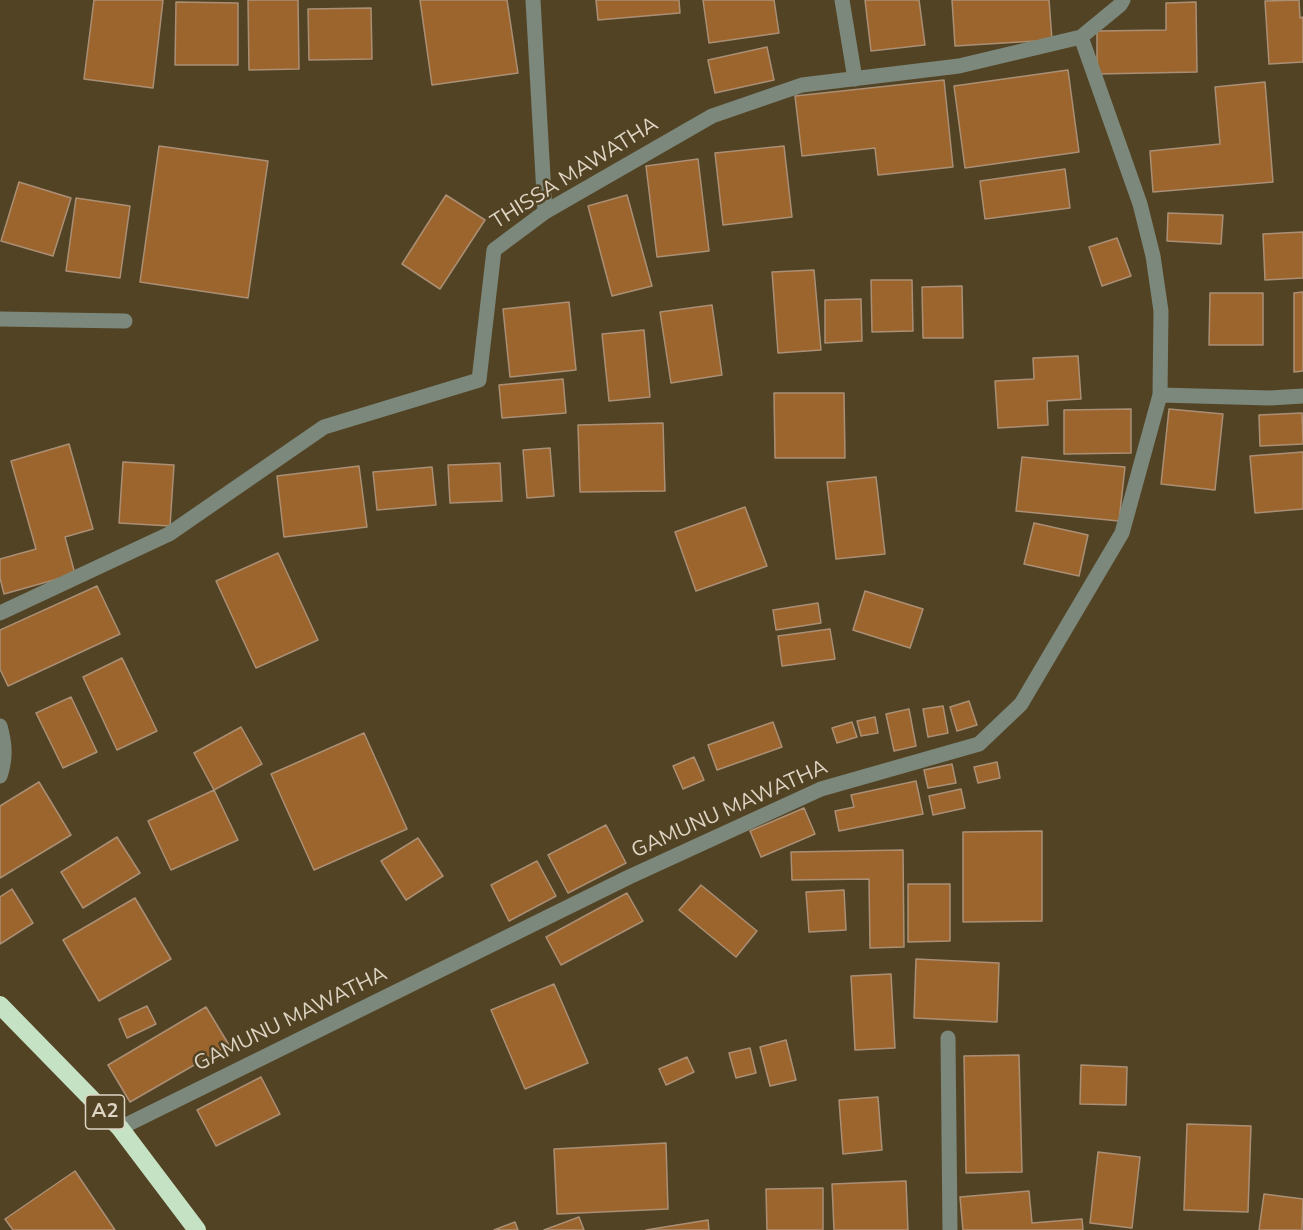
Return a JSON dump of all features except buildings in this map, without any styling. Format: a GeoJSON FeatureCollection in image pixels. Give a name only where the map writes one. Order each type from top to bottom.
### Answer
{"type":"FeatureCollection","features":[{"type":"Feature","properties":{"kind":"highway","name":"A2"},"geometry":{"type":"LineString","coordinates":[[0,1005],[120,1128],[197,1230]]}},
{"type":"Feature","properties":{"kind":"street"},"geometry":{"type":"LineString","coordinates":[[533,0],[545,212]]}},
{"type":"Feature","properties":{"kind":"street"},"geometry":{"type":"LineString","coordinates":[[842,0],[855,79]]}},
{"type":"Feature","properties":{"kind":"street"},"geometry":{"type":"LineString","coordinates":[[1081,37],[1123,0]]}},
{"type":"Feature","properties":{"kind":"street","name":"THISSA MAWATHA"},"geometry":{"type":"LineString","coordinates":[[0,614],[169,534],[324,427],[479,380],[494,250],[545,212],[712,116],[802,85],[959,66],[1081,37]]}},
{"type":"Feature","properties":{"kind":"street","name":"GAMUNU MAWATHA"},"geometry":{"type":"LineString","coordinates":[[120,1128],[619,882],[821,789],[979,744],[1021,704],[1122,533],[1160,395],[1161,311],[1153,256],[1140,204],[1081,37]]}},
{"type":"Feature","properties":{"kind":"street"},"geometry":{"type":"LineString","coordinates":[[0,319],[125,321]]}},
{"type":"Feature","properties":{"kind":"street"},"geometry":{"type":"LineString","coordinates":[[1160,395],[1270,398],[1303,396]]}},
{"type":"Feature","properties":{"kind":"street"},"geometry":{"type":"LineString","coordinates":[[0,726],[5,742],[0,776]]}},
{"type":"Feature","properties":{"kind":"street"},"geometry":{"type":"LineString","coordinates":[[948,1038],[950,1230]]}}]}
